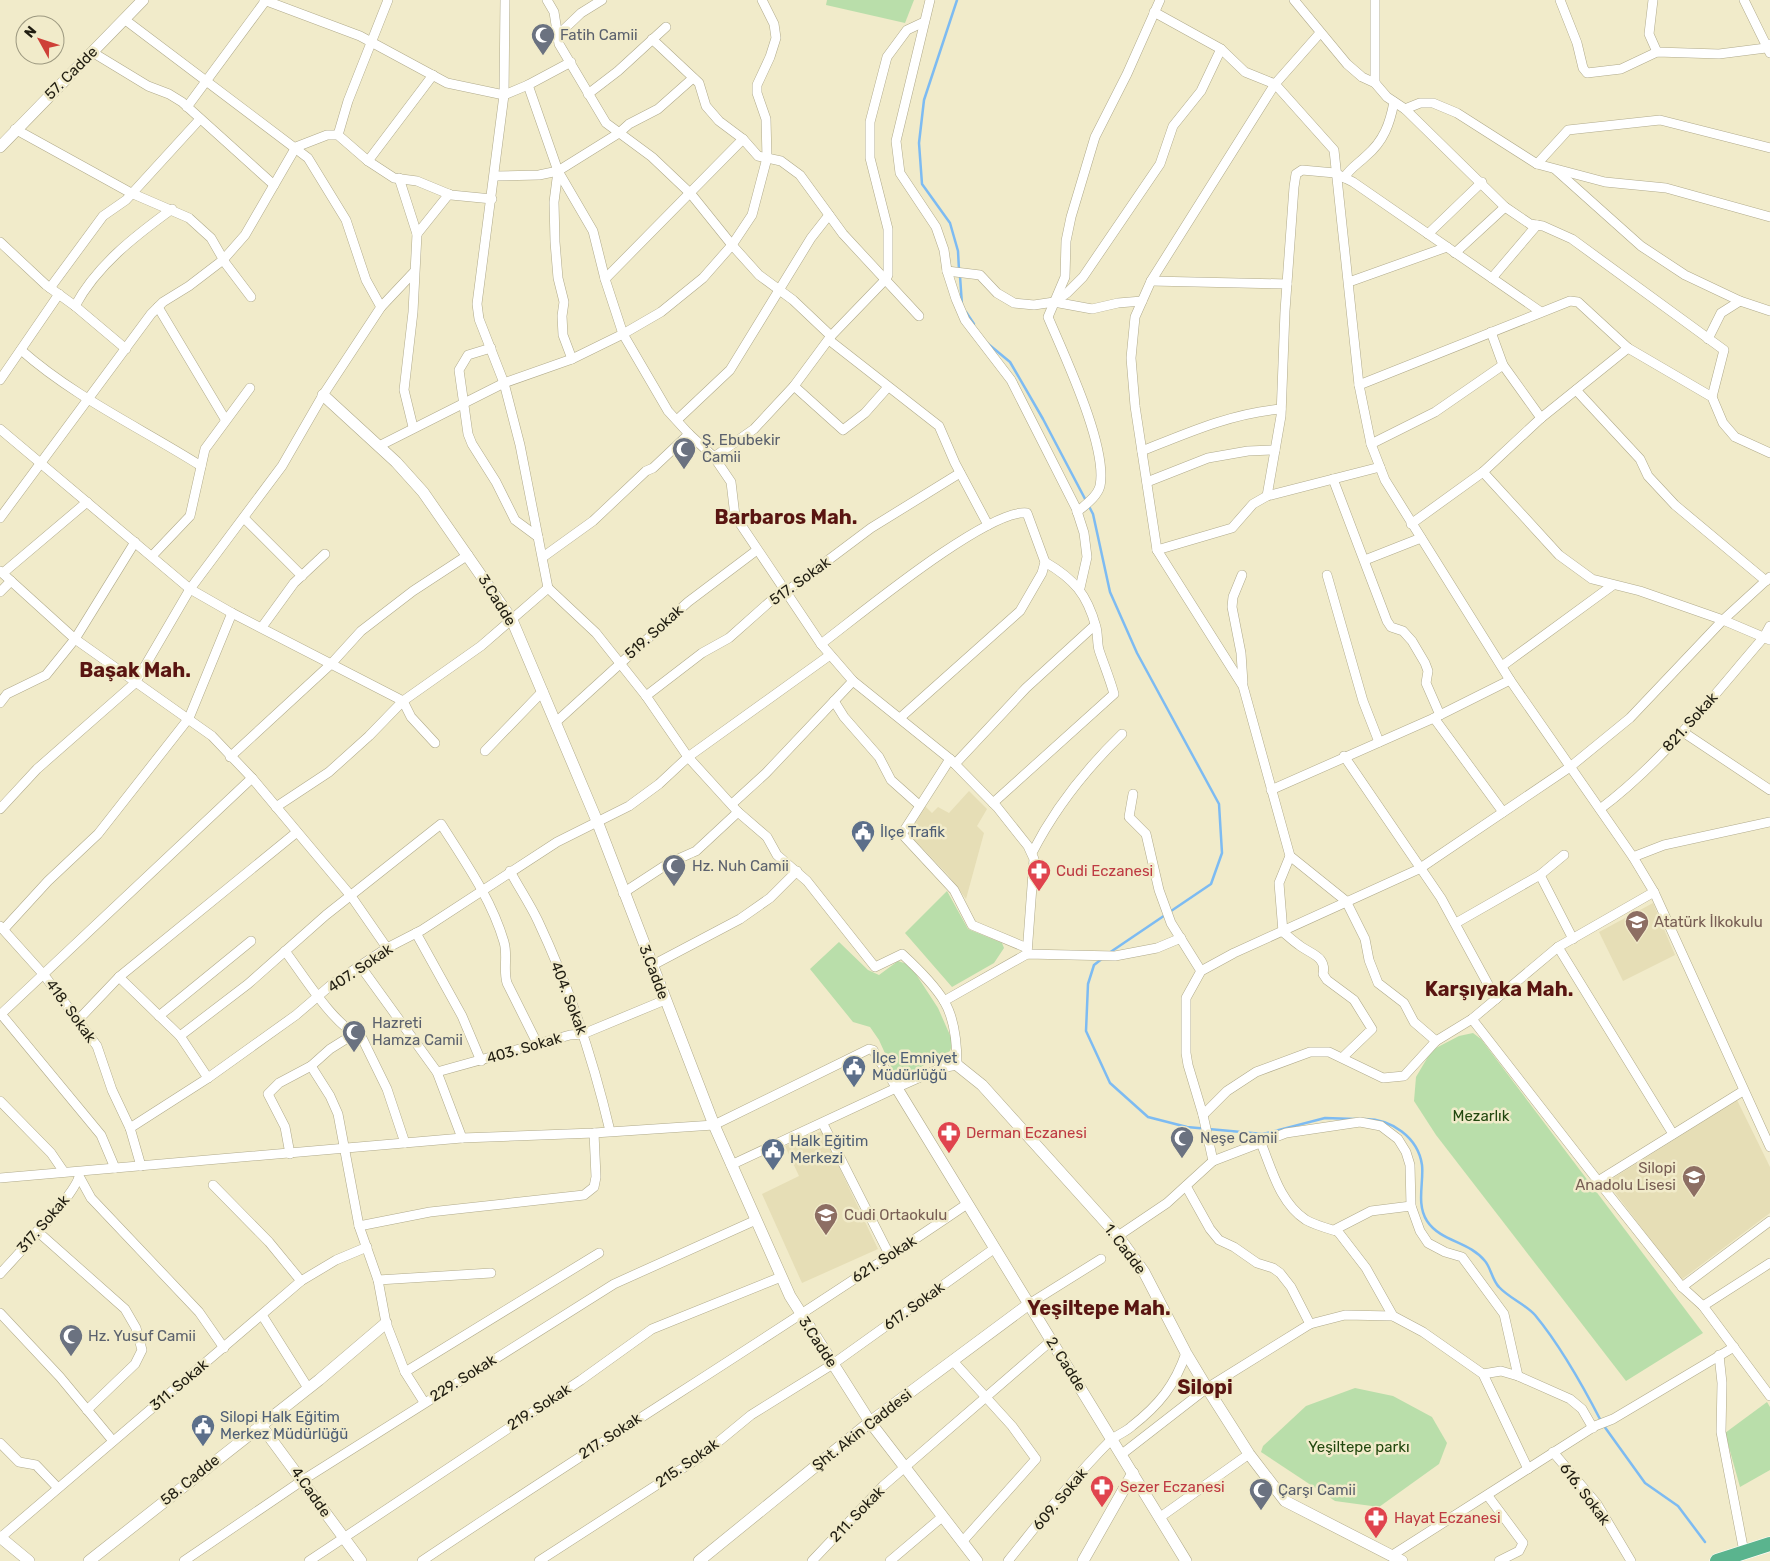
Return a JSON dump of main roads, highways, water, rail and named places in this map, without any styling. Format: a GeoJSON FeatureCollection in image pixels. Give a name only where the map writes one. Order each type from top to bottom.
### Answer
{"type":"FeatureCollection","features":[{"type":"Feature","properties":{"kind":"highway"},"geometry":{"type":"LineString","coordinates":[[1717,1561],[1770,1544]]}},
{"type":"Feature","properties":{"kind":"waterway"},"geometry":{"type":"LineString","coordinates":[[957,0],[924,100],[919,143],[922,184],[950,223],[958,251],[959,270]]}},
{"type":"Feature","properties":{"kind":"waterway"},"geometry":{"type":"LineString","coordinates":[[960,276],[962,305]]}},
{"type":"Feature","properties":{"kind":"waterway"},"geometry":{"type":"LineString","coordinates":[[966,312],[974,324]]}},
{"type":"Feature","properties":{"kind":"waterway"},"geometry":{"type":"LineString","coordinates":[[987,343],[1010,362],[1043,419],[1093,514],[1110,592],[1137,653],[1219,804],[1222,853],[1211,884],[1109,953]]}},
{"type":"Feature","properties":{"kind":"waterway"},"geometry":{"type":"LineString","coordinates":[[1103,958],[1094,965],[1088,984],[1086,1031],[1110,1083],[1148,1117],[1187,1127],[1263,1134],[1325,1118],[1355,1119]]}},
{"type":"Feature","properties":{"kind":"waterway"},"geometry":{"type":"LineString","coordinates":[[1365,1119],[1384,1122],[1409,1138],[1415,1146],[1422,1165],[1421,1200],[1427,1221],[1447,1238],[1478,1254],[1487,1264],[1499,1287],[1535,1315],[1571,1366],[1601,1421]]}},
{"type":"Feature","properties":{"kind":"waterway"},"geometry":{"type":"LineString","coordinates":[[1604,1426],[1645,1483],[1678,1506],[1705,1542]]}},
{"type":"Feature","properties":{"kind":"place","name":"Fatih Camii"},"geometry":{"type":"Point","coordinates":[543,56]}},
{"type":"Feature","properties":{"kind":"place","name":"Ş. Ebubekir Camii"},"geometry":{"type":"Point","coordinates":[684,470]}},
{"type":"Feature","properties":{"kind":"place","name":"İlçe Trafik"},"geometry":{"type":"Point","coordinates":[863,853]}},
{"type":"Feature","properties":{"kind":"place","name":"Hz. Nuh Camii"},"geometry":{"type":"Point","coordinates":[674,887]}},
{"type":"Feature","properties":{"kind":"place","name":"Cudi Eczanesi"},"geometry":{"type":"Point","coordinates":[1039,892]}},
{"type":"Feature","properties":{"kind":"place","name":"Atatürk İlkokulu"},"geometry":{"type":"Point","coordinates":[1637,943]}},
{"type":"Feature","properties":{"kind":"place","name":"Hazreti Hamza Camii"},"geometry":{"type":"Point","coordinates":[354,1053]}},
{"type":"Feature","properties":{"kind":"place","name":"İlçe Emniyet Müdürlüğü"},"geometry":{"type":"Point","coordinates":[854,1088]}},
{"type":"Feature","properties":{"kind":"place","name":"Derman Eczanesi"},"geometry":{"type":"Point","coordinates":[949,1154]}},
{"type":"Feature","properties":{"kind":"place","name":"Neşe Camii"},"geometry":{"type":"Point","coordinates":[1182,1159]}},
{"type":"Feature","properties":{"kind":"place","name":"Halk Eğitim Merkezi"},"geometry":{"type":"Point","coordinates":[773,1171]}},
{"type":"Feature","properties":{"kind":"place","name":"Silopi Anadolu Lisesi"},"geometry":{"type":"Point","coordinates":[1694,1198]}},
{"type":"Feature","properties":{"kind":"place","name":"Cudi Ortaokulu"},"geometry":{"type":"Point","coordinates":[826,1236]}},
{"type":"Feature","properties":{"kind":"place","name":"Hz. Yusuf Camii"},"geometry":{"type":"Point","coordinates":[71,1357]}},
{"type":"Feature","properties":{"kind":"place","name":"Silopi Halk Eğitim Merkez Müdürlüğü"},"geometry":{"type":"Point","coordinates":[203,1447]}},
{"type":"Feature","properties":{"kind":"place","name":"Sezer Eczanesi"},"geometry":{"type":"Point","coordinates":[1102,1508]}},
{"type":"Feature","properties":{"kind":"place","name":"Çarşı Camii"},"geometry":{"type":"Point","coordinates":[1261,1511]}},
{"type":"Feature","properties":{"kind":"place","name":"Hayat Eczanesi"},"geometry":{"type":"Point","coordinates":[1376,1539]}},
{"type":"Feature","properties":{"kind":"district","name":"Barbaros Mah."},"geometry":{"type":"Point","coordinates":[786,517]}},
{"type":"Feature","properties":{"kind":"district","name":"Başak Mah."},"geometry":{"type":"Point","coordinates":[135,670]}},
{"type":"Feature","properties":{"kind":"district","name":"Karşıyaka Mah."},"geometry":{"type":"Point","coordinates":[1499,989]}},
{"type":"Feature","properties":{"kind":"district","name":"Yeşiltepe Mah."},"geometry":{"type":"Point","coordinates":[1099,1308]}},
{"type":"Feature","properties":{"kind":"district","name":"Silopi"},"geometry":{"type":"Point","coordinates":[1205,1387]}},
{"type":"Feature","properties":{"kind":"park label","name":"Mezarlık"},"geometry":{"type":"Point","coordinates":[1481,1116]}},
{"type":"Feature","properties":{"kind":"park label","name":"Yeşiltepe parkı"},"geometry":{"type":"Point","coordinates":[1359,1447]}}]}
